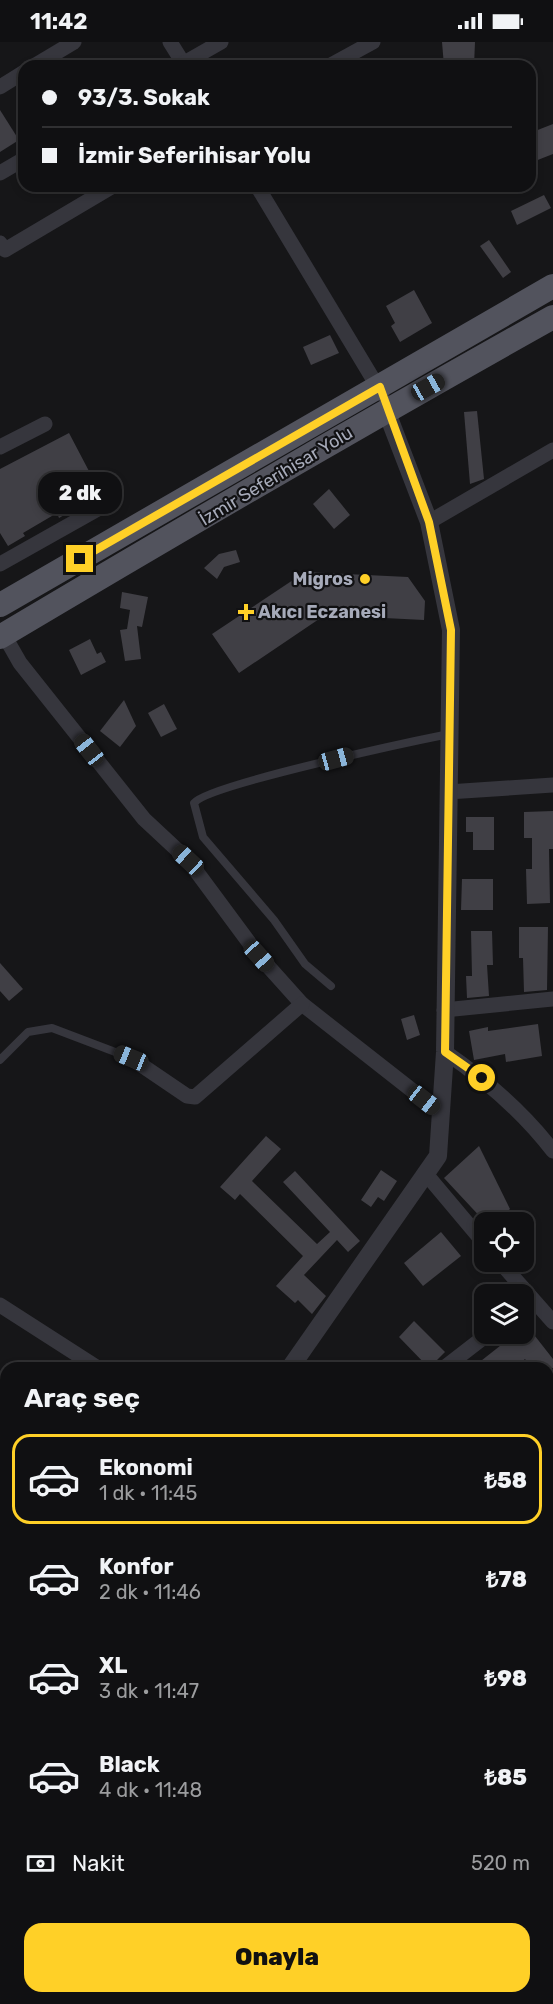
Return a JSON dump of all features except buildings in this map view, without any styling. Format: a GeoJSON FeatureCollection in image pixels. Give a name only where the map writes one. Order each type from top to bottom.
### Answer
{"type":"FeatureCollection","features":[{"type":"Feature","properties":{"kind":"main road","name":"İzmir Seferihisar Yolu"},"geometry":{"type":"LineString","coordinates":[[2,636],[383,398],[553,286]]}},
{"type":"Feature","properties":{"kind":"main road","name":"İzmir Seferihisar Yolu"},"geometry":{"type":"LineString","coordinates":[[0,605],[383,398],[553,316]]}},
{"type":"Feature","properties":{"kind":"street"},"geometry":{"type":"LineString","coordinates":[[44,60],[74,42]]}},
{"type":"Feature","properties":{"kind":"street"},"geometry":{"type":"LineString","coordinates":[[170,42],[180,60]]}},
{"type":"Feature","properties":{"kind":"street"},"geometry":{"type":"LineString","coordinates":[[191,60],[221,42]]}},
{"type":"Feature","properties":{"kind":"street"},"geometry":{"type":"LineString","coordinates":[[339,60],[367,44]]}},
{"type":"Feature","properties":{"kind":"street"},"geometry":{"type":"LineString","coordinates":[[0,87],[18,76]]}},
{"type":"Feature","properties":{"kind":"street"},"geometry":{"type":"LineString","coordinates":[[0,173],[18,162]]}},
{"type":"Feature","properties":{"kind":"street"},"geometry":{"type":"LineString","coordinates":[[0,243],[5,250],[103,192]]}},
{"type":"Feature","properties":{"kind":"street"},"geometry":{"type":"LineString","coordinates":[[261,192],[383,398],[429,522],[451,630],[445,1052],[438,1156],[294,1362]]}},
{"type":"Feature","properties":{"kind":"street"},"geometry":{"type":"LineString","coordinates":[[1,445],[45,424]]}},
{"type":"Feature","properties":{"kind":"street"},"geometry":{"type":"LineString","coordinates":[[429,522],[553,450]]}},
{"type":"Feature","properties":{"kind":"street"},"geometry":{"type":"LineString","coordinates":[[0,564],[112,501]]}},
{"type":"Feature","properties":{"kind":"street"},"geometry":{"type":"LineString","coordinates":[[2,636],[20,663],[144,819],[188,860],[259,956],[302,1004],[441,1113]]}},
{"type":"Feature","properties":{"kind":"street"},"geometry":{"type":"LineString","coordinates":[[448,792],[553,785]]}},
{"type":"Feature","properties":{"kind":"street"},"geometry":{"type":"LineString","coordinates":[[444,1010],[553,999]]}},
{"type":"Feature","properties":{"kind":"street"},"geometry":{"type":"LineString","coordinates":[[131,1058],[187,1096],[195,1097],[302,1004]]}},
{"type":"Feature","properties":{"kind":"street"},"geometry":{"type":"LineString","coordinates":[[445,1052],[482,1078],[536,1128],[553,1151]]}},
{"type":"Feature","properties":{"kind":"street"},"geometry":{"type":"LineString","coordinates":[[426,1173],[474,1231]]}},
{"type":"Feature","properties":{"kind":"street"},"geometry":{"type":"LineString","coordinates":[[0,1305],[89,1362]]}},
{"type":"Feature","properties":{"kind":"street"},"geometry":{"type":"LineString","coordinates":[[534,1307],[553,1322]]}},
{"type":"Feature","properties":{"kind":"street"},"geometry":{"type":"LineString","coordinates":[[452,1362],[475,1344]]}},
{"type":"Feature","properties":{"kind":"lane"},"geometry":{"type":"LineString","coordinates":[[331,986],[305,964],[274,921],[203,837],[194,803],[197,799],[223,789],[358,753],[449,734]]}},
{"type":"Feature","properties":{"kind":"lane"},"geometry":{"type":"LineString","coordinates":[[0,1060],[28,1032],[52,1028],[131,1058]]}},
{"type":"Feature","properties":{"kind":"place","name":"Migros"},"geometry":{"type":"Point","coordinates":[365,579]}},
{"type":"Feature","properties":{"kind":"place","name":"Akıcı Eczanesi"},"geometry":{"type":"Point","coordinates":[246,612]}},
{"type":"Feature","properties":{"kind":"route"},"geometry":{"type":"LineString","coordinates":[[80,559],[380,387],[417,496],[429,522],[451,630],[445,1052],[482,1078]]}}]}
